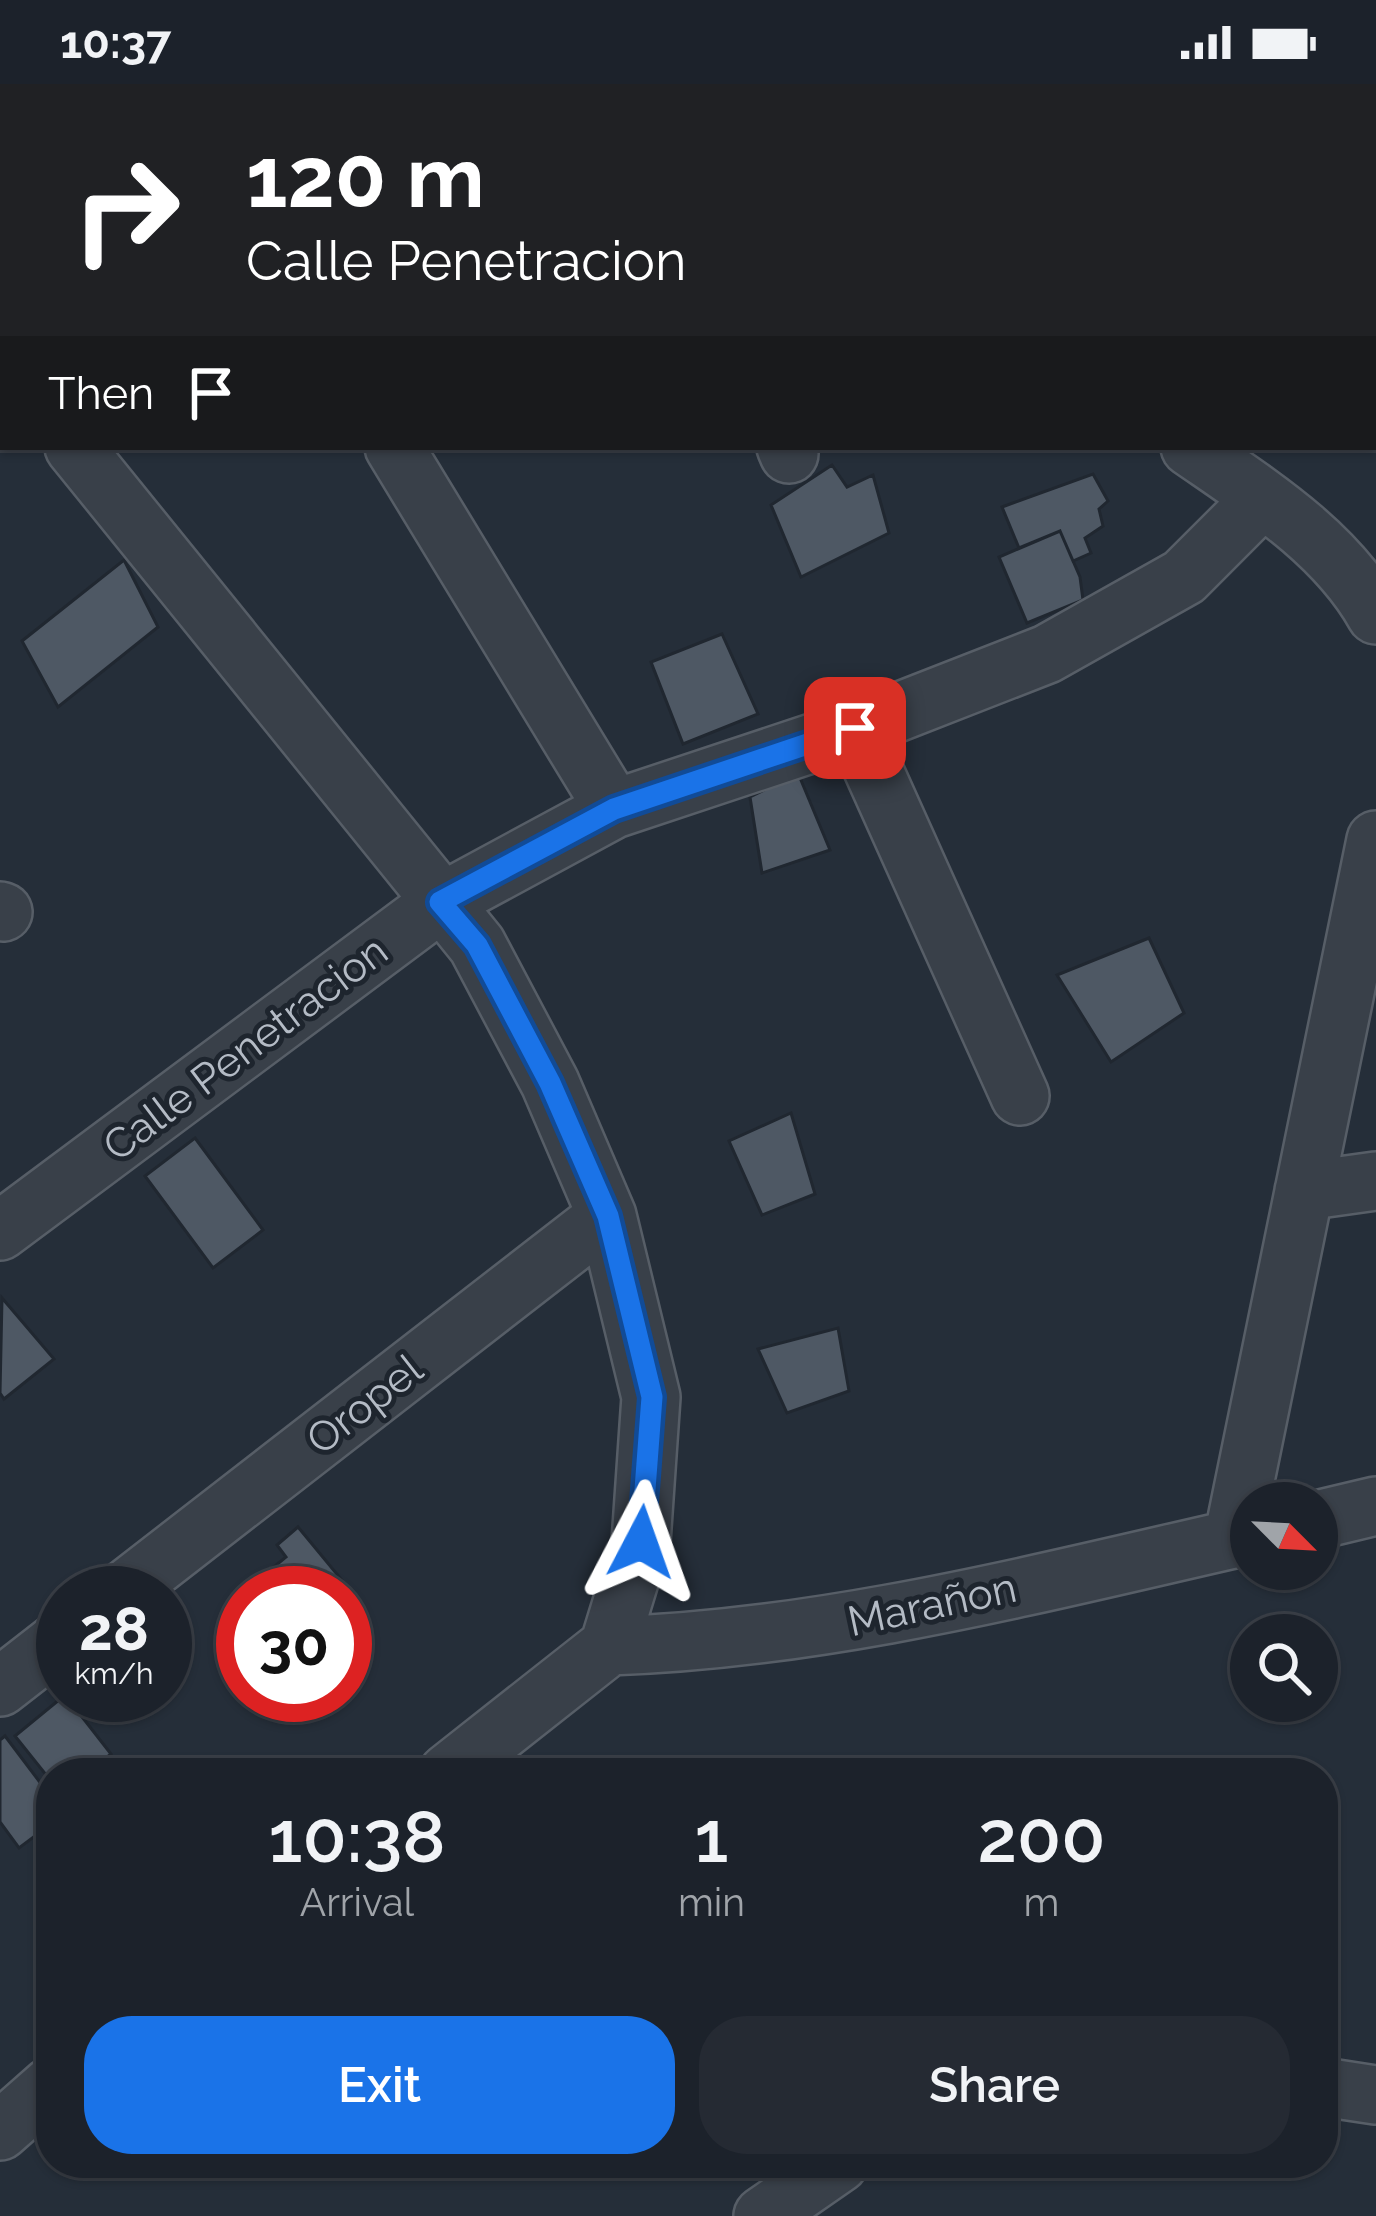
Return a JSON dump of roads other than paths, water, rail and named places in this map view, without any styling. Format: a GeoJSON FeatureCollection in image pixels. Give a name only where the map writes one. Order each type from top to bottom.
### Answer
{"type":"FeatureCollection","features":[{"type":"Feature","properties":{"kind":"street"},"geometry":{"type":"LineString","coordinates":[[76,450],[488,965],[550,1083],[608,1216],[652,1397],[641,1542],[609,1646],[467,1758]]}},
{"type":"Feature","properties":{"kind":"street"},"geometry":{"type":"LineString","coordinates":[[396,450],[614,809]]}},
{"type":"Feature","properties":{"kind":"street"},"geometry":{"type":"LineString","coordinates":[[1194,450],[1263,498],[1354,576],[1376,615]]}},
{"type":"Feature","properties":{"kind":"street","name":"Calle Penetracion"},"geometry":{"type":"LineString","coordinates":[[0,1231],[440,902],[614,809],[855,728],[1047,654],[1165,588],[1217,549],[1263,498]]}},
{"type":"Feature","properties":{"kind":"street"},"geometry":{"type":"LineString","coordinates":[[855,728],[1020,1096]]}},
{"type":"Feature","properties":{"kind":"street"},"geometry":{"type":"LineString","coordinates":[[1252,1482],[1304,1191],[1376,840]]}},
{"type":"Feature","properties":{"kind":"street"},"geometry":{"type":"LineString","coordinates":[[1304,1191],[1376,1181]]}},
{"type":"Feature","properties":{"kind":"street","name":"Oropel"},"geometry":{"type":"LineString","coordinates":[[156,1566],[608,1216]]}},
{"type":"Feature","properties":{"kind":"street"},"geometry":{"type":"LineString","coordinates":[[1338,1515],[1376,1506]]}},
{"type":"Feature","properties":{"kind":"street","name":"Marañon"},"geometry":{"type":"LineString","coordinates":[[609,1646],[714,1641],[863,1621],[1230,1540]]}},
{"type":"Feature","properties":{"kind":"street"},"geometry":{"type":"LineString","coordinates":[[0,1687],[36,1659]]}},
{"type":"Feature","properties":{"kind":"street"},"geometry":{"type":"LineString","coordinates":[[1338,2089],[1376,2095]]}},
{"type":"Feature","properties":{"kind":"street"},"geometry":{"type":"LineString","coordinates":[[0,2131],[36,2099]]}},
{"type":"Feature","properties":{"kind":"street"},"geometry":{"type":"LineString","coordinates":[[763,2216],[817,2178]]}}]}
